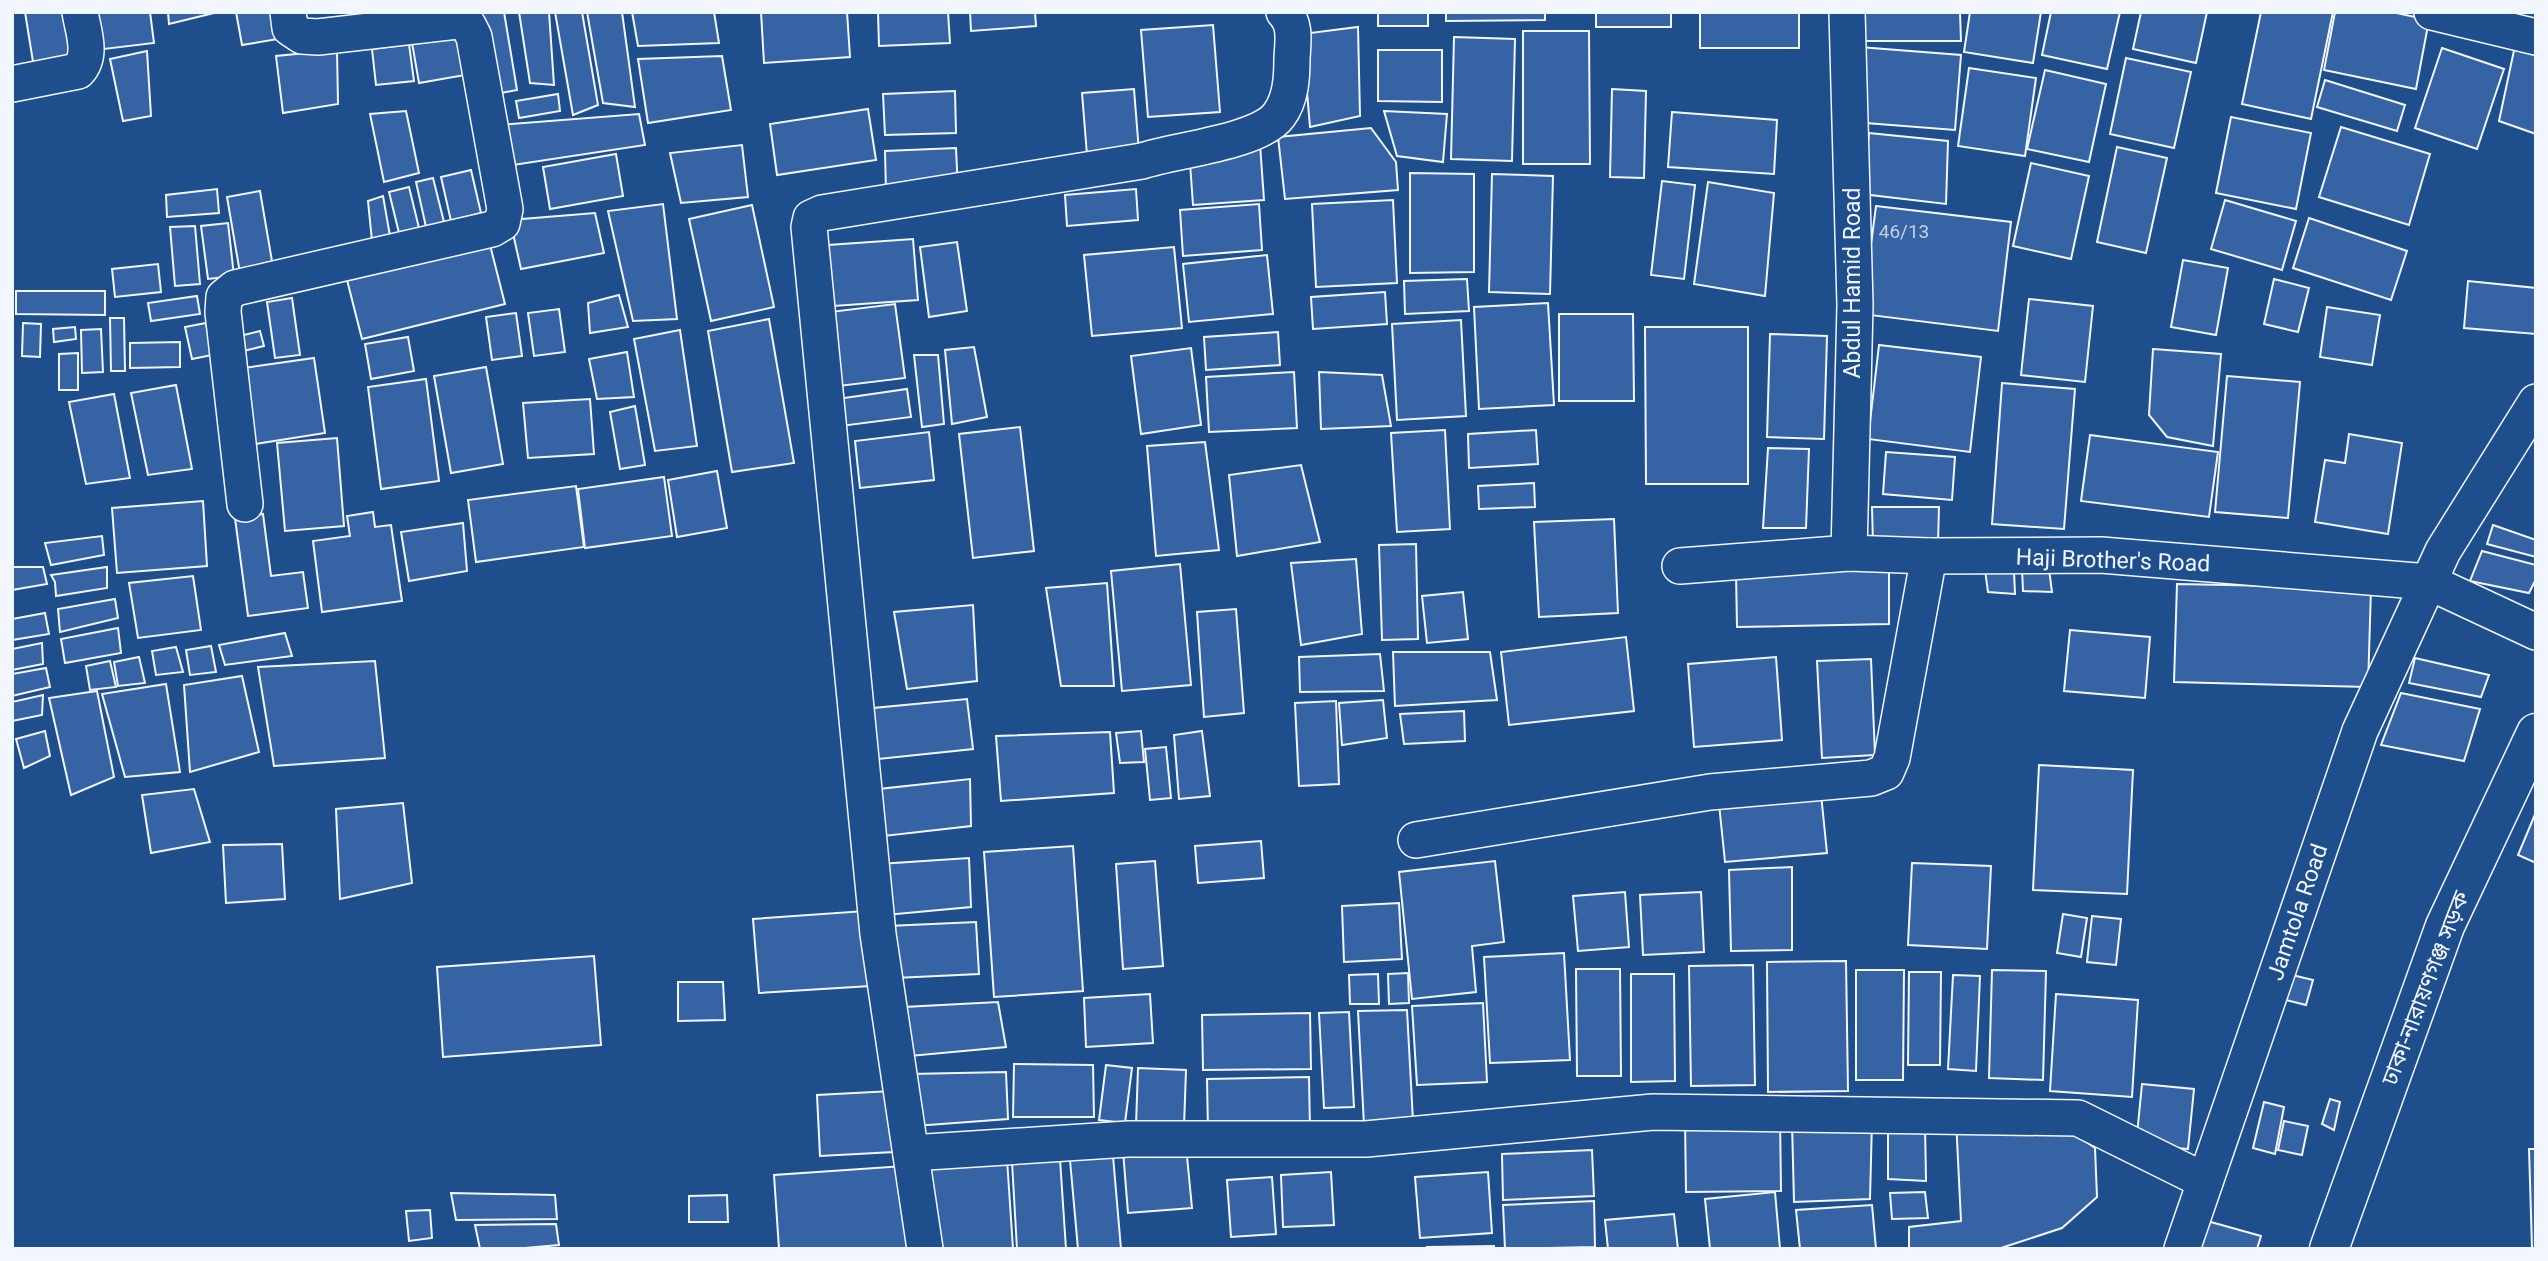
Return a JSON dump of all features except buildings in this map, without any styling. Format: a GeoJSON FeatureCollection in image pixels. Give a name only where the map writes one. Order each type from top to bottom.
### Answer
{"type":"FeatureCollection","features":[{"type":"Feature","properties":{"kind":"highway","name":"ঢাকা-নারায়ণগঞ্জ সড়ক"},"geometry":{"type":"LineString","coordinates":[[2329,1249],[2445,926],[2536,733]]}},
{"type":"Feature","properties":{"kind":"street"},"geometry":{"type":"LineString","coordinates":[[12,84],[78,71],[85,63],[86,50],[80,12]]}},
{"type":"Feature","properties":{"kind":"street"},"geometry":{"type":"LineString","coordinates":[[244,504],[223,312],[224,297],[236,288],[492,229],[502,223],[505,209],[474,37],[468,25],[457,21],[318,37],[302,36],[290,28],[288,12]]}},
{"type":"Feature","properties":{"kind":"street"},"geometry":{"type":"LineString","coordinates":[[925,1249],[878,934],[809,227],[811,218],[822,213],[1142,161],[1164,153],[1247,135],[1263,128],[1279,115],[1292,85],[1293,24],[1284,12]]}},
{"type":"Feature","properties":{"kind":"street","name":"Abdul Hamid Road"},"geometry":{"type":"LineString","coordinates":[[1847,12],[1855,305],[1849,553]]}},
{"type":"Feature","properties":{"kind":"street"},"geometry":{"type":"LineString","coordinates":[[2432,12],[2536,37]]}},
{"type":"Feature","properties":{"kind":"street","name":"Jamtola Road"},"geometry":{"type":"LineString","coordinates":[[2182,1249],[2360,731],[2443,551],[2536,402]]}},
{"type":"Feature","properties":{"kind":"street","name":"Haji Brother's Road"},"geometry":{"type":"LineString","coordinates":[[1680,566],[1849,553],[1929,556],[2101,555],[2429,582],[2536,632]]}},
{"type":"Feature","properties":{"kind":"street"},"geometry":{"type":"LineString","coordinates":[[1416,840],[1710,792],[1871,778],[1886,772],[1892,758],[1929,556]]}},
{"type":"Feature","properties":{"kind":"street"},"geometry":{"type":"LineString","coordinates":[[911,1153],[1128,1139],[1366,1139],[1653,1112],[2078,1118],[2205,1181]]}}]}
